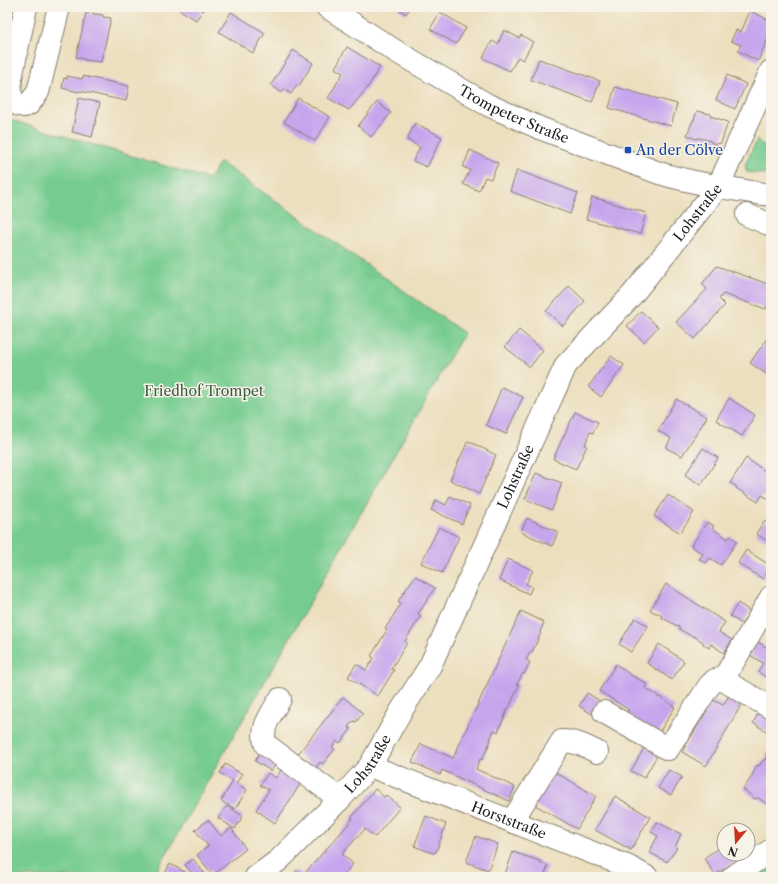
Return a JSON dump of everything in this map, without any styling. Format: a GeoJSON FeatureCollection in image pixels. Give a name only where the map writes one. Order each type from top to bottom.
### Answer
{"type":"FeatureCollection","features":[{"type":"Feature","properties":{"kind":"street"},"geometry":{"type":"LineString","coordinates":[[26,7],[10,87],[12,99],[19,105],[24,106],[30,104],[38,92],[59,7]]}},
{"type":"Feature","properties":{"kind":"street","name":"Trompeter Straße"},"geometry":{"type":"LineString","coordinates":[[327,7],[397,52],[488,105],[542,129],[660,173],[679,179],[718,187]]}},
{"type":"Feature","properties":{"kind":"street","name":"Lohstraße"},"geometry":{"type":"LineString","coordinates":[[261,876],[340,799],[370,766],[401,711],[430,666],[566,366],[632,294],[718,187],[771,71]]}},
{"type":"Feature","properties":{"kind":"street"},"geometry":{"type":"LineString","coordinates":[[718,187],[771,195]]}},
{"type":"Feature","properties":{"kind":"street"},"geometry":{"type":"LineString","coordinates":[[747,215],[771,225]]}},
{"type":"Feature","properties":{"kind":"street"},"geometry":{"type":"LineString","coordinates":[[723,680],[771,597]]}},
{"type":"Feature","properties":{"kind":"street"},"geometry":{"type":"LineString","coordinates":[[604,712],[668,749],[709,686],[715,680],[723,680],[771,708]]}},
{"type":"Feature","properties":{"kind":"street"},"geometry":{"type":"LineString","coordinates":[[280,699],[264,731],[263,739],[266,745],[340,799]]}},
{"type":"Feature","properties":{"kind":"street"},"geometry":{"type":"LineString","coordinates":[[512,821],[562,741],[581,744],[597,752]]}},
{"type":"Feature","properties":{"kind":"street","name":"Horststraße"},"geometry":{"type":"LineString","coordinates":[[370,766],[629,867],[647,877]]}},
{"type":"Feature","properties":{"kind":"street"},"geometry":{"type":"LineString","coordinates":[[733,877],[771,850]]}},
{"type":"Feature","properties":{"kind":"green space","name":"Friedhof Trompet"},"geometry":{"type":"Polygon","coordinates":[[[7,119],[209,179],[220,162],[464,333],[153,877],[7,877],[7,119]]]}},
{"type":"Feature","properties":{"kind":"green space"},"geometry":{"type":"Polygon","coordinates":[[[757,140],[763,145],[771,147],[771,175],[747,172],[745,165],[757,140]]]}},
{"type":"Feature","properties":{"kind":"green space"},"geometry":{"type":"Polygon","coordinates":[[[771,860],[771,877],[749,877],[771,860]]]}},
{"type":"Feature","properties":{"kind":"building"},"geometry":{"type":"Polygon","coordinates":[[[175,7],[205,7],[196,20],[175,7]]]}},
{"type":"Feature","properties":{"kind":"building"},"geometry":{"type":"Polygon","coordinates":[[[395,7],[411,7],[406,14],[395,7]]]}},
{"type":"Feature","properties":{"kind":"building"},"geometry":{"type":"Polygon","coordinates":[[[750,11],[771,21],[771,32],[758,61],[738,51],[741,45],[731,41],[736,30],[741,32],[750,11]]]}},
{"type":"Feature","properties":{"kind":"building"},"geometry":{"type":"Polygon","coordinates":[[[231,12],[265,33],[253,53],[219,32],[231,12]]]}},
{"type":"Feature","properties":{"kind":"building"},"geometry":{"type":"Polygon","coordinates":[[[440,12],[466,28],[456,44],[430,29],[440,12]]]}},
{"type":"Feature","properties":{"kind":"building"},"geometry":{"type":"Polygon","coordinates":[[[86,13],[103,15],[103,17],[111,18],[101,62],[84,60],[76,57],[86,13]]]}},
{"type":"Feature","properties":{"kind":"building"},"geometry":{"type":"Polygon","coordinates":[[[504,30],[519,38],[521,35],[533,42],[523,60],[518,57],[510,71],[483,58],[492,41],[498,44],[504,30]]]}},
{"type":"Feature","properties":{"kind":"building"},"geometry":{"type":"Polygon","coordinates":[[[347,47],[380,67],[368,87],[349,110],[328,98],[343,73],[335,68],[347,47]]]}},
{"type":"Feature","properties":{"kind":"building"},"geometry":{"type":"Polygon","coordinates":[[[293,50],[313,63],[299,86],[297,85],[291,94],[284,89],[282,93],[271,85],[293,50]]]}},
{"type":"Feature","properties":{"kind":"building"},"geometry":{"type":"Polygon","coordinates":[[[539,59],[600,81],[592,102],[531,80],[539,59]]]}},
{"type":"Feature","properties":{"kind":"building"},"geometry":{"type":"Polygon","coordinates":[[[727,75],[746,84],[735,109],[716,100],[727,75]]]}},
{"type":"Feature","properties":{"kind":"building"},"geometry":{"type":"Polygon","coordinates":[[[67,76],[82,79],[83,76],[129,86],[126,101],[62,88],[64,78],[67,79],[67,76]]]}},
{"type":"Feature","properties":{"kind":"building"},"geometry":{"type":"Polygon","coordinates":[[[615,87],[677,104],[671,126],[609,108],[615,87]]]}},
{"type":"Feature","properties":{"kind":"building"},"geometry":{"type":"Polygon","coordinates":[[[79,98],[100,103],[92,137],[72,132],[79,98]]]}},
{"type":"Feature","properties":{"kind":"building"},"geometry":{"type":"Polygon","coordinates":[[[298,98],[330,117],[315,141],[284,122],[298,98]]]}},
{"type":"Feature","properties":{"kind":"building"},"geometry":{"type":"Polygon","coordinates":[[[377,102],[391,113],[371,137],[358,126],[377,102]]]}},
{"type":"Feature","properties":{"kind":"building"},"geometry":{"type":"Polygon","coordinates":[[[697,111],[711,114],[710,116],[728,122],[721,143],[716,144],[712,143],[711,141],[698,138],[696,139],[687,135],[697,111]]]}},
{"type":"Feature","properties":{"kind":"building"},"geometry":{"type":"Polygon","coordinates":[[[415,123],[442,137],[427,167],[413,161],[420,147],[407,140],[415,123]]]}},
{"type":"Feature","properties":{"kind":"building"},"geometry":{"type":"Polygon","coordinates":[[[470,150],[498,163],[491,179],[485,177],[479,191],[463,184],[470,170],[463,167],[470,150]]]}},
{"type":"Feature","properties":{"kind":"building"},"geometry":{"type":"Polygon","coordinates":[[[517,170],[578,193],[570,214],[510,191],[517,170]]]}},
{"type":"Feature","properties":{"kind":"building"},"geometry":{"type":"Polygon","coordinates":[[[592,197],[646,213],[640,234],[586,219],[592,197]]]}},
{"type":"Feature","properties":{"kind":"building"},"geometry":{"type":"Polygon","coordinates":[[[717,266],[771,285],[771,295],[766,309],[723,294],[719,299],[725,305],[695,339],[676,322],[707,289],[702,284],[717,266]]]}},
{"type":"Feature","properties":{"kind":"building"},"geometry":{"type":"Polygon","coordinates":[[[569,286],[585,301],[563,326],[546,311],[569,286]]]}},
{"type":"Feature","properties":{"kind":"building"},"geometry":{"type":"Polygon","coordinates":[[[641,311],[658,327],[644,342],[627,326],[641,311]]]}},
{"type":"Feature","properties":{"kind":"building"},"geometry":{"type":"Polygon","coordinates":[[[519,330],[543,350],[530,367],[505,347],[519,330]]]}},
{"type":"Feature","properties":{"kind":"building"},"geometry":{"type":"Polygon","coordinates":[[[770,334],[771,335],[771,377],[750,363],[770,334]]]}},
{"type":"Feature","properties":{"kind":"building"},"geometry":{"type":"Polygon","coordinates":[[[611,356],[624,365],[601,397],[588,387],[611,356]]]}},
{"type":"Feature","properties":{"kind":"building"},"geometry":{"type":"Polygon","coordinates":[[[502,387],[523,397],[506,434],[486,425],[502,387]]]}},
{"type":"Feature","properties":{"kind":"building"},"geometry":{"type":"Polygon","coordinates":[[[729,398],[755,415],[742,436],[716,420],[729,398]]]}},
{"type":"Feature","properties":{"kind":"building"},"geometry":{"type":"Polygon","coordinates":[[[676,399],[707,417],[682,456],[666,448],[671,438],[658,431],[676,399]]]}},
{"type":"Feature","properties":{"kind":"building"},"geometry":{"type":"Polygon","coordinates":[[[575,412],[598,422],[593,433],[590,432],[585,445],[587,446],[576,469],[553,459],[575,412]]]}},
{"type":"Feature","properties":{"kind":"building"},"geometry":{"type":"Polygon","coordinates":[[[468,441],[496,455],[479,494],[450,480],[468,441]]]}},
{"type":"Feature","properties":{"kind":"building"},"geometry":{"type":"Polygon","coordinates":[[[703,448],[718,458],[701,485],[685,475],[703,448]]]}},
{"type":"Feature","properties":{"kind":"building"},"geometry":{"type":"Polygon","coordinates":[[[746,458],[771,475],[771,500],[762,495],[758,502],[730,483],[746,458]]]}},
{"type":"Feature","properties":{"kind":"building"},"geometry":{"type":"Polygon","coordinates":[[[536,473],[562,483],[552,510],[525,499],[536,473]]]}},
{"type":"Feature","properties":{"kind":"building"},"geometry":{"type":"Polygon","coordinates":[[[668,495],[694,512],[680,533],[654,516],[668,495]]]}},
{"type":"Feature","properties":{"kind":"building"},"geometry":{"type":"Polygon","coordinates":[[[450,496],[470,505],[462,524],[431,510],[436,500],[446,505],[450,496]]]}},
{"type":"Feature","properties":{"kind":"building"},"geometry":{"type":"Polygon","coordinates":[[[527,518],[558,532],[552,546],[521,532],[527,518]]]}},
{"type":"Feature","properties":{"kind":"building"},"geometry":{"type":"Polygon","coordinates":[[[764,521],[771,525],[771,543],[756,534],[764,521]]]}},
{"type":"Feature","properties":{"kind":"building"},"geometry":{"type":"Polygon","coordinates":[[[707,522],[714,526],[712,528],[728,539],[730,536],[737,541],[721,565],[710,558],[706,563],[699,559],[703,554],[691,546],[707,522]]]}},
{"type":"Feature","properties":{"kind":"building"},"geometry":{"type":"Polygon","coordinates":[[[439,527],[459,537],[442,573],[421,563],[439,527]]]}},
{"type":"Feature","properties":{"kind":"building"},"geometry":{"type":"Polygon","coordinates":[[[746,550],[771,566],[763,579],[738,563],[746,550]]]}},
{"type":"Feature","properties":{"kind":"building"},"geometry":{"type":"Polygon","coordinates":[[[508,559],[533,570],[526,584],[532,587],[529,594],[499,580],[508,559]]]}},
{"type":"Feature","properties":{"kind":"building"},"geometry":{"type":"Polygon","coordinates":[[[415,576],[435,588],[418,614],[421,616],[405,641],[407,643],[391,669],[394,670],[378,696],[348,677],[356,664],[366,670],[374,658],[371,656],[401,603],[398,601],[415,576]]]}},
{"type":"Feature","properties":{"kind":"building"},"geometry":{"type":"Polygon","coordinates":[[[666,584],[725,622],[719,632],[732,640],[724,653],[711,644],[709,648],[703,644],[703,642],[661,617],[662,616],[658,613],[650,610],[666,584]]]}},
{"type":"Feature","properties":{"kind":"building"},"geometry":{"type":"Polygon","coordinates":[[[738,603],[750,611],[742,624],[730,616],[738,603]]]}},
{"type":"Feature","properties":{"kind":"building"},"geometry":{"type":"Polygon","coordinates":[[[521,611],[544,622],[540,632],[541,633],[532,652],[531,651],[526,660],[530,662],[517,684],[519,685],[498,732],[494,730],[482,760],[480,759],[476,769],[515,787],[509,801],[442,770],[440,775],[412,762],[421,744],[453,758],[521,611]]]}},
{"type":"Feature","properties":{"kind":"building"},"geometry":{"type":"Polygon","coordinates":[[[635,618],[648,626],[631,652],[619,644],[635,618]]]}},
{"type":"Feature","properties":{"kind":"building"},"geometry":{"type":"Polygon","coordinates":[[[758,642],[771,650],[771,680],[758,672],[763,663],[750,655],[758,642]]]}},
{"type":"Feature","properties":{"kind":"building"},"geometry":{"type":"Polygon","coordinates":[[[659,644],[684,661],[672,680],[647,663],[659,644]]]}},
{"type":"Feature","properties":{"kind":"building"},"geometry":{"type":"Polygon","coordinates":[[[616,664],[632,676],[647,684],[645,688],[675,707],[658,734],[627,714],[629,710],[599,691],[616,664]]]}},
{"type":"Feature","properties":{"kind":"building"},"geometry":{"type":"Polygon","coordinates":[[[731,692],[744,700],[706,766],[682,752],[713,700],[723,705],[731,692]]]}},
{"type":"Feature","properties":{"kind":"building"},"geometry":{"type":"Polygon","coordinates":[[[587,693],[600,701],[592,714],[579,706],[587,693]]]}},
{"type":"Feature","properties":{"kind":"building"},"geometry":{"type":"Polygon","coordinates":[[[343,697],[363,713],[356,722],[353,721],[348,727],[351,729],[340,743],[337,741],[332,747],[335,749],[323,764],[320,762],[316,768],[298,754],[343,697]]]}},
{"type":"Feature","properties":{"kind":"building"},"geometry":{"type":"Polygon","coordinates":[[[760,710],[771,716],[771,721],[766,731],[753,723],[760,710]]]}},
{"type":"Feature","properties":{"kind":"building"},"geometry":{"type":"Polygon","coordinates":[[[645,746],[658,754],[644,778],[631,771],[645,746]]]}},
{"type":"Feature","properties":{"kind":"building"},"geometry":{"type":"Polygon","coordinates":[[[263,748],[280,759],[271,771],[255,761],[263,748]]]}},
{"type":"Feature","properties":{"kind":"building"},"geometry":{"type":"Polygon","coordinates":[[[771,748],[771,801],[769,805],[758,798],[755,799],[743,789],[751,778],[757,765],[759,766],[763,760],[765,760],[766,754],[771,748]]]}},
{"type":"Feature","properties":{"kind":"building"},"geometry":{"type":"Polygon","coordinates":[[[225,764],[242,774],[236,783],[247,790],[235,809],[221,801],[233,781],[220,773],[225,764]]]}},
{"type":"Feature","properties":{"kind":"building"},"geometry":{"type":"Polygon","coordinates":[[[548,768],[596,796],[577,829],[528,801],[548,768]]]}},
{"type":"Feature","properties":{"kind":"building"},"geometry":{"type":"Polygon","coordinates":[[[281,770],[301,783],[275,823],[256,810],[269,790],[260,785],[268,773],[276,778],[281,770]]]}},
{"type":"Feature","properties":{"kind":"building"},"geometry":{"type":"Polygon","coordinates":[[[669,770],[682,777],[671,795],[658,788],[669,770]]]}},
{"type":"Feature","properties":{"kind":"building"},"geometry":{"type":"Polygon","coordinates":[[[375,789],[384,797],[386,795],[400,807],[375,837],[365,829],[342,854],[353,864],[342,877],[307,877],[304,874],[353,819],[351,818],[375,789]]]}},
{"type":"Feature","properties":{"kind":"building"},"geometry":{"type":"Polygon","coordinates":[[[615,796],[650,817],[631,850],[595,830],[615,796]]]}},
{"type":"Feature","properties":{"kind":"building"},"geometry":{"type":"Polygon","coordinates":[[[227,806],[243,816],[235,829],[218,818],[227,806]]]}},
{"type":"Feature","properties":{"kind":"building"},"geometry":{"type":"Polygon","coordinates":[[[426,816],[446,824],[436,852],[433,853],[416,847],[415,844],[426,816]]]}},
{"type":"Feature","properties":{"kind":"building"},"geometry":{"type":"Polygon","coordinates":[[[208,820],[221,836],[231,828],[246,849],[213,875],[197,855],[208,846],[195,830],[208,820]]]}},
{"type":"Feature","properties":{"kind":"building"},"geometry":{"type":"Polygon","coordinates":[[[657,822],[681,834],[675,847],[677,848],[667,862],[649,852],[658,836],[651,832],[657,822]]]}},
{"type":"Feature","properties":{"kind":"building"},"geometry":{"type":"Polygon","coordinates":[[[476,836],[498,844],[488,870],[466,862],[476,836]]]}},
{"type":"Feature","properties":{"kind":"building"},"geometry":{"type":"Polygon","coordinates":[[[716,850],[716,862],[734,862],[715,875],[704,858],[716,850]]]}},
{"type":"Feature","properties":{"kind":"building"},"geometry":{"type":"Polygon","coordinates":[[[513,852],[540,861],[548,866],[544,877],[504,877],[513,852]]]}},
{"type":"Feature","properties":{"kind":"building"},"geometry":{"type":"Polygon","coordinates":[[[193,859],[204,873],[199,877],[195,877],[185,865],[193,859]]]}},
{"type":"Feature","properties":{"kind":"building"},"geometry":{"type":"Polygon","coordinates":[[[170,864],[187,873],[185,877],[163,877],[170,864]]]}},
{"type":"Feature","properties":{"kind":"building"},"geometry":{"type":"Polygon","coordinates":[[[297,870],[302,874],[299,877],[293,874],[297,870]]]}},
{"type":"Feature","properties":{"kind":"place","name":"An der Cölve"},"geometry":{"type":"Point","coordinates":[628,150]}}]}
